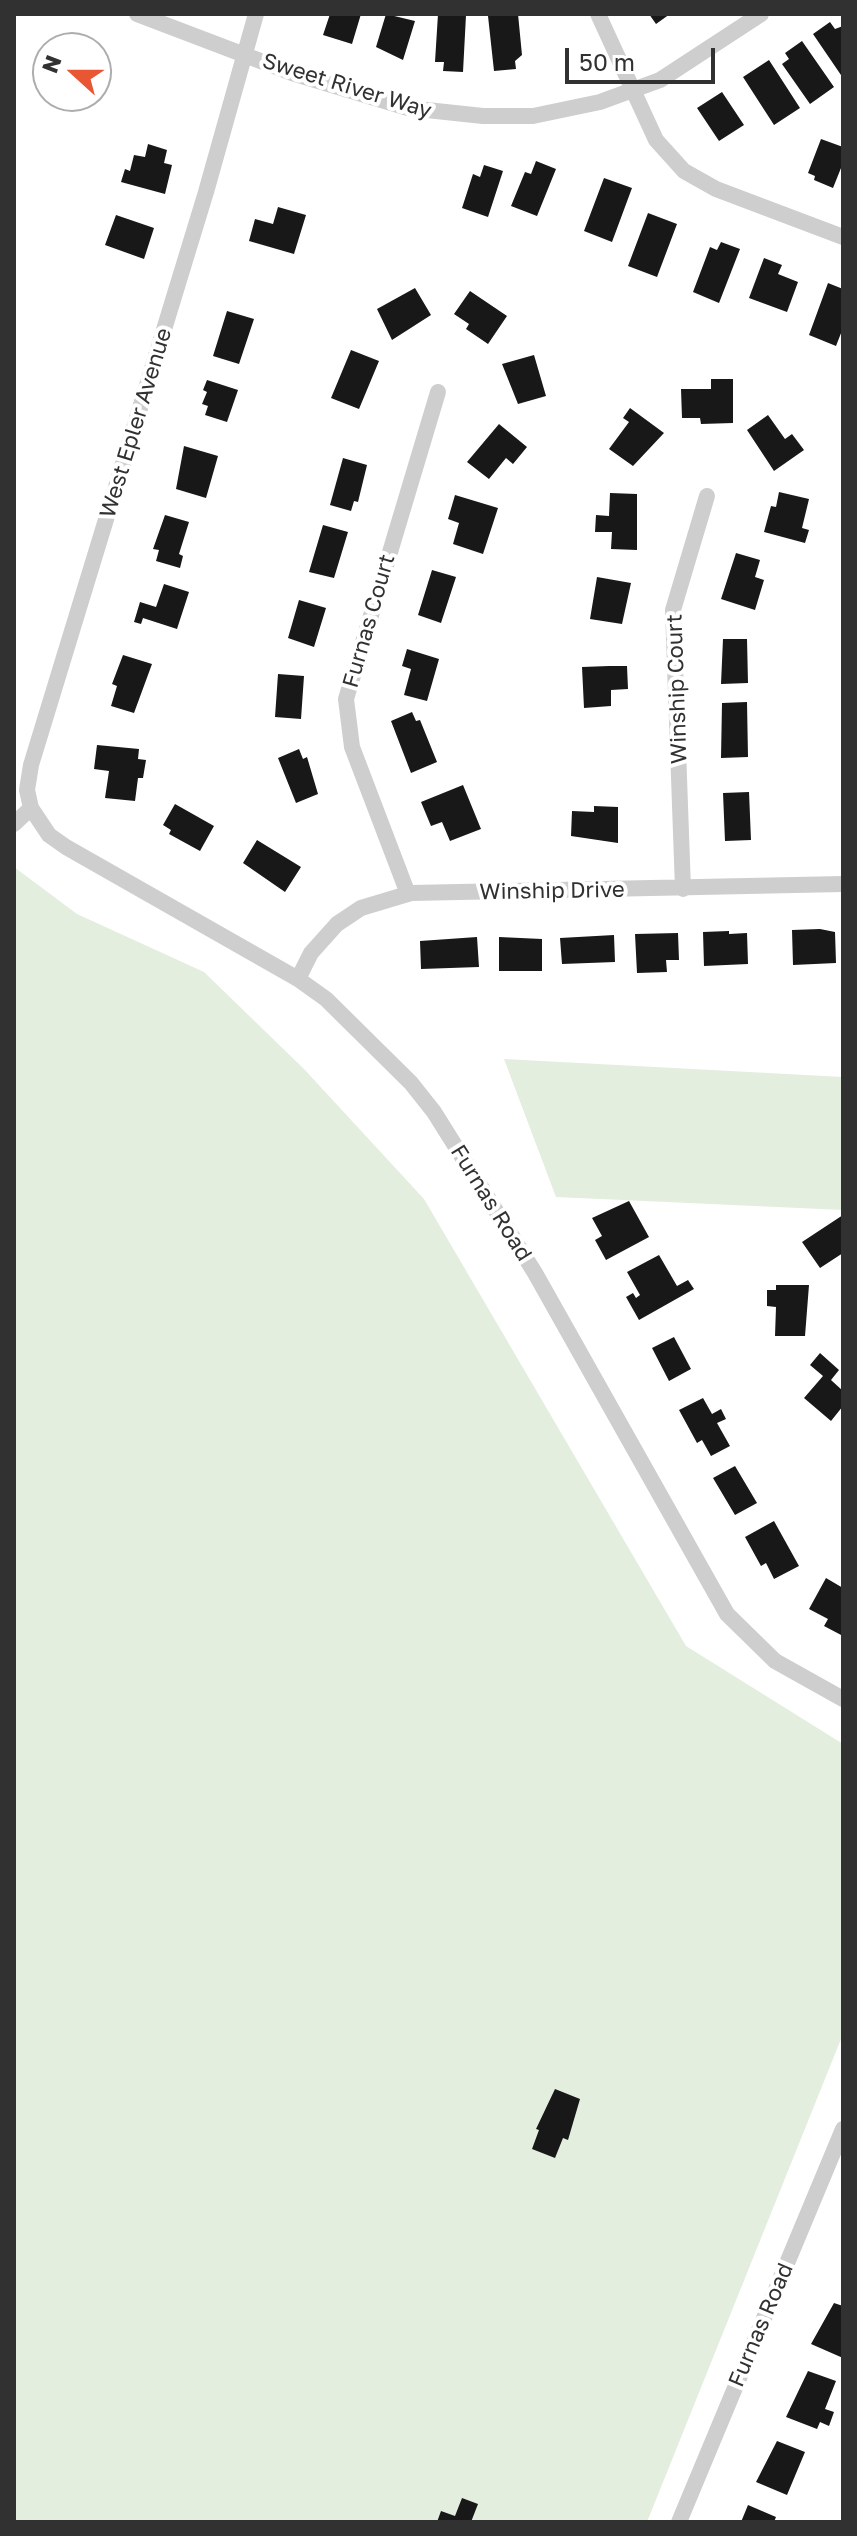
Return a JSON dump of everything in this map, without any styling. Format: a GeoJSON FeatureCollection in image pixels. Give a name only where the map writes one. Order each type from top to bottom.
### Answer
{"type":"FeatureCollection","features":[{"type":"Feature","properties":{"kind":"street","name":"Sweet River Way"},"geometry":{"type":"LineString","coordinates":[[137,14],[244,55],[364,95],[445,115],[533,116],[600,102],[660,80],[761,14]]}},
{"type":"Feature","properties":{"kind":"street","name":"West Epler Avenue"},"geometry":{"type":"LineString","coordinates":[[31,808],[27,790],[31,765],[202,207],[256,14]]}},
{"type":"Feature","properties":{"kind":"street"},"geometry":{"type":"LineString","coordinates":[[598,14],[656,140],[684,171],[716,189],[843,237]]}},
{"type":"Feature","properties":{"kind":"street","name":"Furnas Court"},"geometry":{"type":"LineString","coordinates":[[408,894],[352,747],[347,727],[346,699],[438,392]]}},
{"type":"Feature","properties":{"kind":"street","name":"Winship Court"},"geometry":{"type":"LineString","coordinates":[[683,889],[673,610],[707,496]]}},
{"type":"Feature","properties":{"kind":"street"},"geometry":{"type":"LineString","coordinates":[[14,824],[31,808]]}},
{"type":"Feature","properties":{"kind":"street","name":"Furnas Road"},"geometry":{"type":"LineString","coordinates":[[31,808],[49,835],[66,847],[298,979],[363,1034],[434,1112],[535,1273],[727,1614],[775,1661],[843,1699]]}},
{"type":"Feature","properties":{"kind":"street","name":"Winship Drive"},"geometry":{"type":"LineString","coordinates":[[298,979],[311,953],[337,924],[361,908],[408,894],[843,884]]}},
{"type":"Feature","properties":{"kind":"street","name":"Furnas Road"},"geometry":{"type":"LineString","coordinates":[[679,2522],[843,2129]]}},
{"type":"Feature","properties":{"kind":"green space"},"geometry":{"type":"Polygon","coordinates":[[[14,867],[77,914],[204,972],[304,1069],[424,1199],[686,1646],[843,1744],[843,2034],[647,2522],[14,2522],[14,867]]]}},
{"type":"Feature","properties":{"kind":"green space"},"geometry":{"type":"Polygon","coordinates":[[[504,1059],[843,1077],[843,1210],[556,1197],[504,1059]]]}},
{"type":"Feature","properties":{"kind":"building"},"geometry":{"type":"Polygon","coordinates":[[[330,14],[361,14],[352,44],[323,35],[330,14]]]}},
{"type":"Feature","properties":{"kind":"building"},"geometry":{"type":"Polygon","coordinates":[[[386,14],[415,21],[403,60],[376,47],[386,14]]]}},
{"type":"Feature","properties":{"kind":"building"},"geometry":{"type":"Polygon","coordinates":[[[438,14],[466,15],[463,72],[443,71],[444,62],[435,62],[438,14]]]}},
{"type":"Feature","properties":{"kind":"building"},"geometry":{"type":"Polygon","coordinates":[[[518,14],[522,55],[515,61],[516,69],[494,71],[488,16],[518,14]]]}},
{"type":"Feature","properties":{"kind":"building"},"geometry":{"type":"Polygon","coordinates":[[[649,14],[670,14],[656,24],[649,14]]]}},
{"type":"Feature","properties":{"kind":"building"},"geometry":{"type":"Polygon","coordinates":[[[830,22],[835,29],[843,26],[843,78],[813,34],[830,22]]]}},
{"type":"Feature","properties":{"kind":"building"},"geometry":{"type":"Polygon","coordinates":[[[802,41],[834,87],[810,104],[782,64],[789,59],[785,53],[802,41]]]}},
{"type":"Feature","properties":{"kind":"building"},"geometry":{"type":"Polygon","coordinates":[[[769,60],[800,108],[774,125],[743,77],[769,60]]]}},
{"type":"Feature","properties":{"kind":"building"},"geometry":{"type":"Polygon","coordinates":[[[722,92],[744,125],[719,141],[697,108],[722,92]]]}},
{"type":"Feature","properties":{"kind":"building"},"geometry":{"type":"Polygon","coordinates":[[[821,139],[843,147],[843,163],[833,188],[814,180],[815,176],[808,173],[821,139]]]}},
{"type":"Feature","properties":{"kind":"building"},"geometry":{"type":"Polygon","coordinates":[[[148,144],[167,150],[164,163],[172,165],[165,194],[121,182],[125,169],[130,171],[134,155],[145,157],[148,144]]]}},
{"type":"Feature","properties":{"kind":"building"},"geometry":{"type":"Polygon","coordinates":[[[536,161],[556,169],[537,216],[511,206],[525,172],[531,174],[536,161]]]}},
{"type":"Feature","properties":{"kind":"building"},"geometry":{"type":"Polygon","coordinates":[[[484,165],[503,171],[488,217],[462,208],[473,174],[480,177],[484,165]]]}},
{"type":"Feature","properties":{"kind":"building"},"geometry":{"type":"Polygon","coordinates":[[[604,178],[632,188],[612,242],[584,231],[604,178]]]}},
{"type":"Feature","properties":{"kind":"building"},"geometry":{"type":"Polygon","coordinates":[[[278,207],[306,215],[294,254],[249,241],[255,219],[273,224],[278,207]]]}},
{"type":"Feature","properties":{"kind":"building"},"geometry":{"type":"Polygon","coordinates":[[[648,213],[677,224],[657,277],[628,266],[648,213]]]}},
{"type":"Feature","properties":{"kind":"building"},"geometry":{"type":"Polygon","coordinates":[[[116,215],[154,228],[144,259],[105,245],[116,215]]]}},
{"type":"Feature","properties":{"kind":"building"},"geometry":{"type":"Polygon","coordinates":[[[721,242],[740,249],[719,303],[693,292],[710,247],[717,250],[721,242]]]}},
{"type":"Feature","properties":{"kind":"building"},"geometry":{"type":"Polygon","coordinates":[[[764,258],[782,265],[778,274],[798,282],[787,312],[749,298],[764,258]]]}},
{"type":"Feature","properties":{"kind":"building"},"geometry":{"type":"Polygon","coordinates":[[[828,283],[843,289],[843,328],[836,346],[809,335],[828,283]]]}},
{"type":"Feature","properties":{"kind":"building"},"geometry":{"type":"Polygon","coordinates":[[[415,288],[431,315],[392,340],[377,309],[415,288]]]}},
{"type":"Feature","properties":{"kind":"building"},"geometry":{"type":"Polygon","coordinates":[[[470,291],[507,316],[488,344],[466,329],[469,324],[454,314],[470,291]]]}},
{"type":"Feature","properties":{"kind":"building"},"geometry":{"type":"Polygon","coordinates":[[[227,311],[254,319],[239,364],[213,356],[227,311]]]}},
{"type":"Feature","properties":{"kind":"building"},"geometry":{"type":"Polygon","coordinates":[[[351,350],[379,361],[359,409],[331,398],[351,350]]]}},
{"type":"Feature","properties":{"kind":"building"},"geometry":{"type":"Polygon","coordinates":[[[534,355],[546,396],[518,404],[502,364],[534,355]]]}},
{"type":"Feature","properties":{"kind":"building"},"geometry":{"type":"Polygon","coordinates":[[[711,379],[733,379],[733,423],[701,424],[700,418],[682,418],[681,389],[711,389],[711,379]]]}},
{"type":"Feature","properties":{"kind":"building"},"geometry":{"type":"Polygon","coordinates":[[[207,380],[238,390],[227,422],[205,415],[208,406],[202,404],[207,392],[203,390],[207,380]]]}},
{"type":"Feature","properties":{"kind":"building"},"geometry":{"type":"Polygon","coordinates":[[[630,408],[664,433],[633,466],[609,449],[629,422],[623,418],[630,408]]]}},
{"type":"Feature","properties":{"kind":"building"},"geometry":{"type":"Polygon","coordinates":[[[768,415],[785,439],[792,434],[804,450],[774,471],[747,430],[768,415]]]}},
{"type":"Feature","properties":{"kind":"building"},"geometry":{"type":"Polygon","coordinates":[[[499,424],[527,447],[513,464],[506,458],[489,479],[467,462],[499,424]]]}},
{"type":"Feature","properties":{"kind":"building"},"geometry":{"type":"Polygon","coordinates":[[[184,446],[218,456],[206,498],[176,489],[184,446]]]}},
{"type":"Feature","properties":{"kind":"building"},"geometry":{"type":"Polygon","coordinates":[[[343,458],[367,465],[358,502],[354,501],[351,511],[330,505],[343,458]]]}},
{"type":"Feature","properties":{"kind":"building"},"geometry":{"type":"Polygon","coordinates":[[[779,492],[809,499],[802,528],[809,530],[805,543],[764,532],[771,506],[776,507],[779,492]]]}},
{"type":"Feature","properties":{"kind":"building"},"geometry":{"type":"Polygon","coordinates":[[[610,493],[637,494],[637,550],[611,549],[612,532],[595,532],[596,515],[609,516],[610,493]]]}},
{"type":"Feature","properties":{"kind":"building"},"geometry":{"type":"Polygon","coordinates":[[[455,495],[498,508],[483,554],[453,544],[459,523],[448,519],[455,495]]]}},
{"type":"Feature","properties":{"kind":"building"},"geometry":{"type":"Polygon","coordinates":[[[165,515],[189,522],[179,554],[183,556],[180,568],[156,561],[159,550],[153,549],[165,515]]]}},
{"type":"Feature","properties":{"kind":"building"},"geometry":{"type":"Polygon","coordinates":[[[323,525],[348,532],[334,578],[309,572],[323,525]]]}},
{"type":"Feature","properties":{"kind":"building"},"geometry":{"type":"Polygon","coordinates":[[[736,553],[760,560],[755,577],[764,580],[755,610],[721,599],[736,553]]]}},
{"type":"Feature","properties":{"kind":"building"},"geometry":{"type":"Polygon","coordinates":[[[432,570],[456,577],[441,623],[418,615],[432,570]]]}},
{"type":"Feature","properties":{"kind":"building"},"geometry":{"type":"Polygon","coordinates":[[[597,577],[631,583],[622,624],[590,619],[597,577]]]}},
{"type":"Feature","properties":{"kind":"building"},"geometry":{"type":"Polygon","coordinates":[[[164,584],[189,592],[177,629],[143,618],[141,624],[134,622],[140,602],[156,607],[164,584]]]}},
{"type":"Feature","properties":{"kind":"building"},"geometry":{"type":"Polygon","coordinates":[[[299,600],[326,608],[314,647],[288,638],[299,600]]]}},
{"type":"Feature","properties":{"kind":"building"},"geometry":{"type":"Polygon","coordinates":[[[723,639],[747,639],[748,683],[721,684],[723,639]]]}},
{"type":"Feature","properties":{"kind":"building"},"geometry":{"type":"Polygon","coordinates":[[[407,649],[439,659],[427,701],[404,695],[411,669],[402,666],[407,649]]]}},
{"type":"Feature","properties":{"kind":"building"},"geometry":{"type":"Polygon","coordinates":[[[123,655],[152,664],[134,713],[111,706],[117,686],[112,684],[123,655]]]}},
{"type":"Feature","properties":{"kind":"building"},"geometry":{"type":"Polygon","coordinates":[[[627,666],[628,689],[611,690],[611,706],[584,708],[582,667],[627,666]]]}},
{"type":"Feature","properties":{"kind":"building"},"geometry":{"type":"Polygon","coordinates":[[[278,674],[304,676],[301,719],[275,717],[278,674]]]}},
{"type":"Feature","properties":{"kind":"building"},"geometry":{"type":"Polygon","coordinates":[[[747,702],[748,757],[721,758],[722,703],[747,702]]]}},
{"type":"Feature","properties":{"kind":"building"},"geometry":{"type":"Polygon","coordinates":[[[412,712],[416,721],[420,720],[437,762],[411,773],[391,721],[412,712]]]}},
{"type":"Feature","properties":{"kind":"building"},"geometry":{"type":"Polygon","coordinates":[[[97,745],[139,749],[138,759],[146,760],[143,778],[138,778],[135,801],[105,798],[109,771],[94,769],[97,745]]]}},
{"type":"Feature","properties":{"kind":"building"},"geometry":{"type":"Polygon","coordinates":[[[299,749],[303,759],[307,757],[318,794],[296,803],[278,758],[299,749]]]}},
{"type":"Feature","properties":{"kind":"building"},"geometry":{"type":"Polygon","coordinates":[[[463,785],[481,829],[450,841],[442,822],[431,826],[421,802],[463,785]]]}},
{"type":"Feature","properties":{"kind":"building"},"geometry":{"type":"Polygon","coordinates":[[[749,792],[751,840],[725,841],[723,793],[749,792]]]}},
{"type":"Feature","properties":{"kind":"building"},"geometry":{"type":"Polygon","coordinates":[[[175,804],[214,826],[200,851],[169,834],[171,830],[163,825],[175,804]]]}},
{"type":"Feature","properties":{"kind":"building"},"geometry":{"type":"Polygon","coordinates":[[[594,806],[618,807],[618,843],[571,836],[572,811],[594,812],[594,806]]]}},
{"type":"Feature","properties":{"kind":"building"},"geometry":{"type":"Polygon","coordinates":[[[257,840],[301,867],[285,892],[243,863],[257,840]]]}},
{"type":"Feature","properties":{"kind":"building"},"geometry":{"type":"Polygon","coordinates":[[[792,930],[835,932],[836,963],[793,965],[792,930]]]}},
{"type":"Feature","properties":{"kind":"building"},"geometry":{"type":"Polygon","coordinates":[[[729,931],[729,934],[747,933],[748,964],[704,966],[703,932],[729,931]]]}},
{"type":"Feature","properties":{"kind":"building"},"geometry":{"type":"Polygon","coordinates":[[[678,933],[679,960],[666,960],[667,972],[637,973],[635,934],[678,933]]]}},
{"type":"Feature","properties":{"kind":"building"},"geometry":{"type":"Polygon","coordinates":[[[614,935],[615,962],[562,964],[560,938],[614,935]]]}},
{"type":"Feature","properties":{"kind":"building"},"geometry":{"type":"Polygon","coordinates":[[[477,937],[479,967],[421,969],[420,941],[477,937]]]}},
{"type":"Feature","properties":{"kind":"building"},"geometry":{"type":"Polygon","coordinates":[[[499,937],[542,939],[542,971],[499,971],[499,937]]]}},
{"type":"Feature","properties":{"kind":"building"},"geometry":{"type":"Polygon","coordinates":[[[629,1201],[649,1237],[606,1260],[595,1240],[602,1236],[592,1218],[629,1201]]]}},
{"type":"Feature","properties":{"kind":"building"},"geometry":{"type":"Polygon","coordinates":[[[843,1215],[843,1253],[820,1268],[802,1242],[843,1215]]]}},
{"type":"Feature","properties":{"kind":"building"},"geometry":{"type":"Polygon","coordinates":[[[659,1255],[677,1286],[688,1280],[694,1289],[639,1320],[626,1297],[633,1293],[636,1298],[640,1295],[627,1272],[659,1255]]]}},
{"type":"Feature","properties":{"kind":"building"},"geometry":{"type":"Polygon","coordinates":[[[776,1285],[809,1285],[805,1336],[775,1336],[776,1307],[767,1306],[767,1290],[776,1290],[776,1285]]]}},
{"type":"Feature","properties":{"kind":"building"},"geometry":{"type":"Polygon","coordinates":[[[674,1337],[691,1369],[669,1381],[652,1348],[674,1337]]]}},
{"type":"Feature","properties":{"kind":"building"},"geometry":{"type":"Polygon","coordinates":[[[820,1353],[839,1370],[831,1380],[843,1391],[843,1406],[831,1421],[804,1398],[823,1376],[810,1365],[820,1353]]]}},
{"type":"Feature","properties":{"kind":"building"},"geometry":{"type":"Polygon","coordinates":[[[703,1398],[712,1414],[721,1409],[726,1419],[717,1423],[730,1446],[711,1456],[702,1440],[697,1443],[679,1410],[703,1398]]]}},
{"type":"Feature","properties":{"kind":"building"},"geometry":{"type":"Polygon","coordinates":[[[735,1466],[757,1503],[735,1515],[713,1478],[735,1466]]]}},
{"type":"Feature","properties":{"kind":"building"},"geometry":{"type":"Polygon","coordinates":[[[774,1521],[799,1566],[774,1579],[766,1563],[761,1566],[745,1537],[774,1521]]]}},
{"type":"Feature","properties":{"kind":"building"},"geometry":{"type":"Polygon","coordinates":[[[826,1578],[843,1588],[843,1636],[824,1626],[828,1619],[809,1609],[826,1578]]]}},
{"type":"Feature","properties":{"kind":"building"},"geometry":{"type":"Polygon","coordinates":[[[555,2089],[580,2099],[568,2140],[563,2138],[555,2158],[532,2149],[539,2130],[536,2129],[555,2089]]]}},
{"type":"Feature","properties":{"kind":"building"},"geometry":{"type":"Polygon","coordinates":[[[834,2303],[843,2306],[843,2358],[811,2344],[834,2303]]]}},
{"type":"Feature","properties":{"kind":"building"},"geometry":{"type":"Polygon","coordinates":[[[808,2371],[836,2381],[825,2409],[834,2412],[829,2426],[820,2422],[817,2429],[786,2417],[808,2371]]]}},
{"type":"Feature","properties":{"kind":"building"},"geometry":{"type":"Polygon","coordinates":[[[777,2441],[805,2452],[787,2495],[756,2482],[777,2441]]]}},
{"type":"Feature","properties":{"kind":"building"},"geometry":{"type":"Polygon","coordinates":[[[462,2498],[478,2504],[471,2522],[437,2522],[441,2511],[455,2516],[462,2498]]]}},
{"type":"Feature","properties":{"kind":"building"},"geometry":{"type":"Polygon","coordinates":[[[748,2505],[776,2517],[774,2522],[741,2522],[748,2505]]]}}]}
